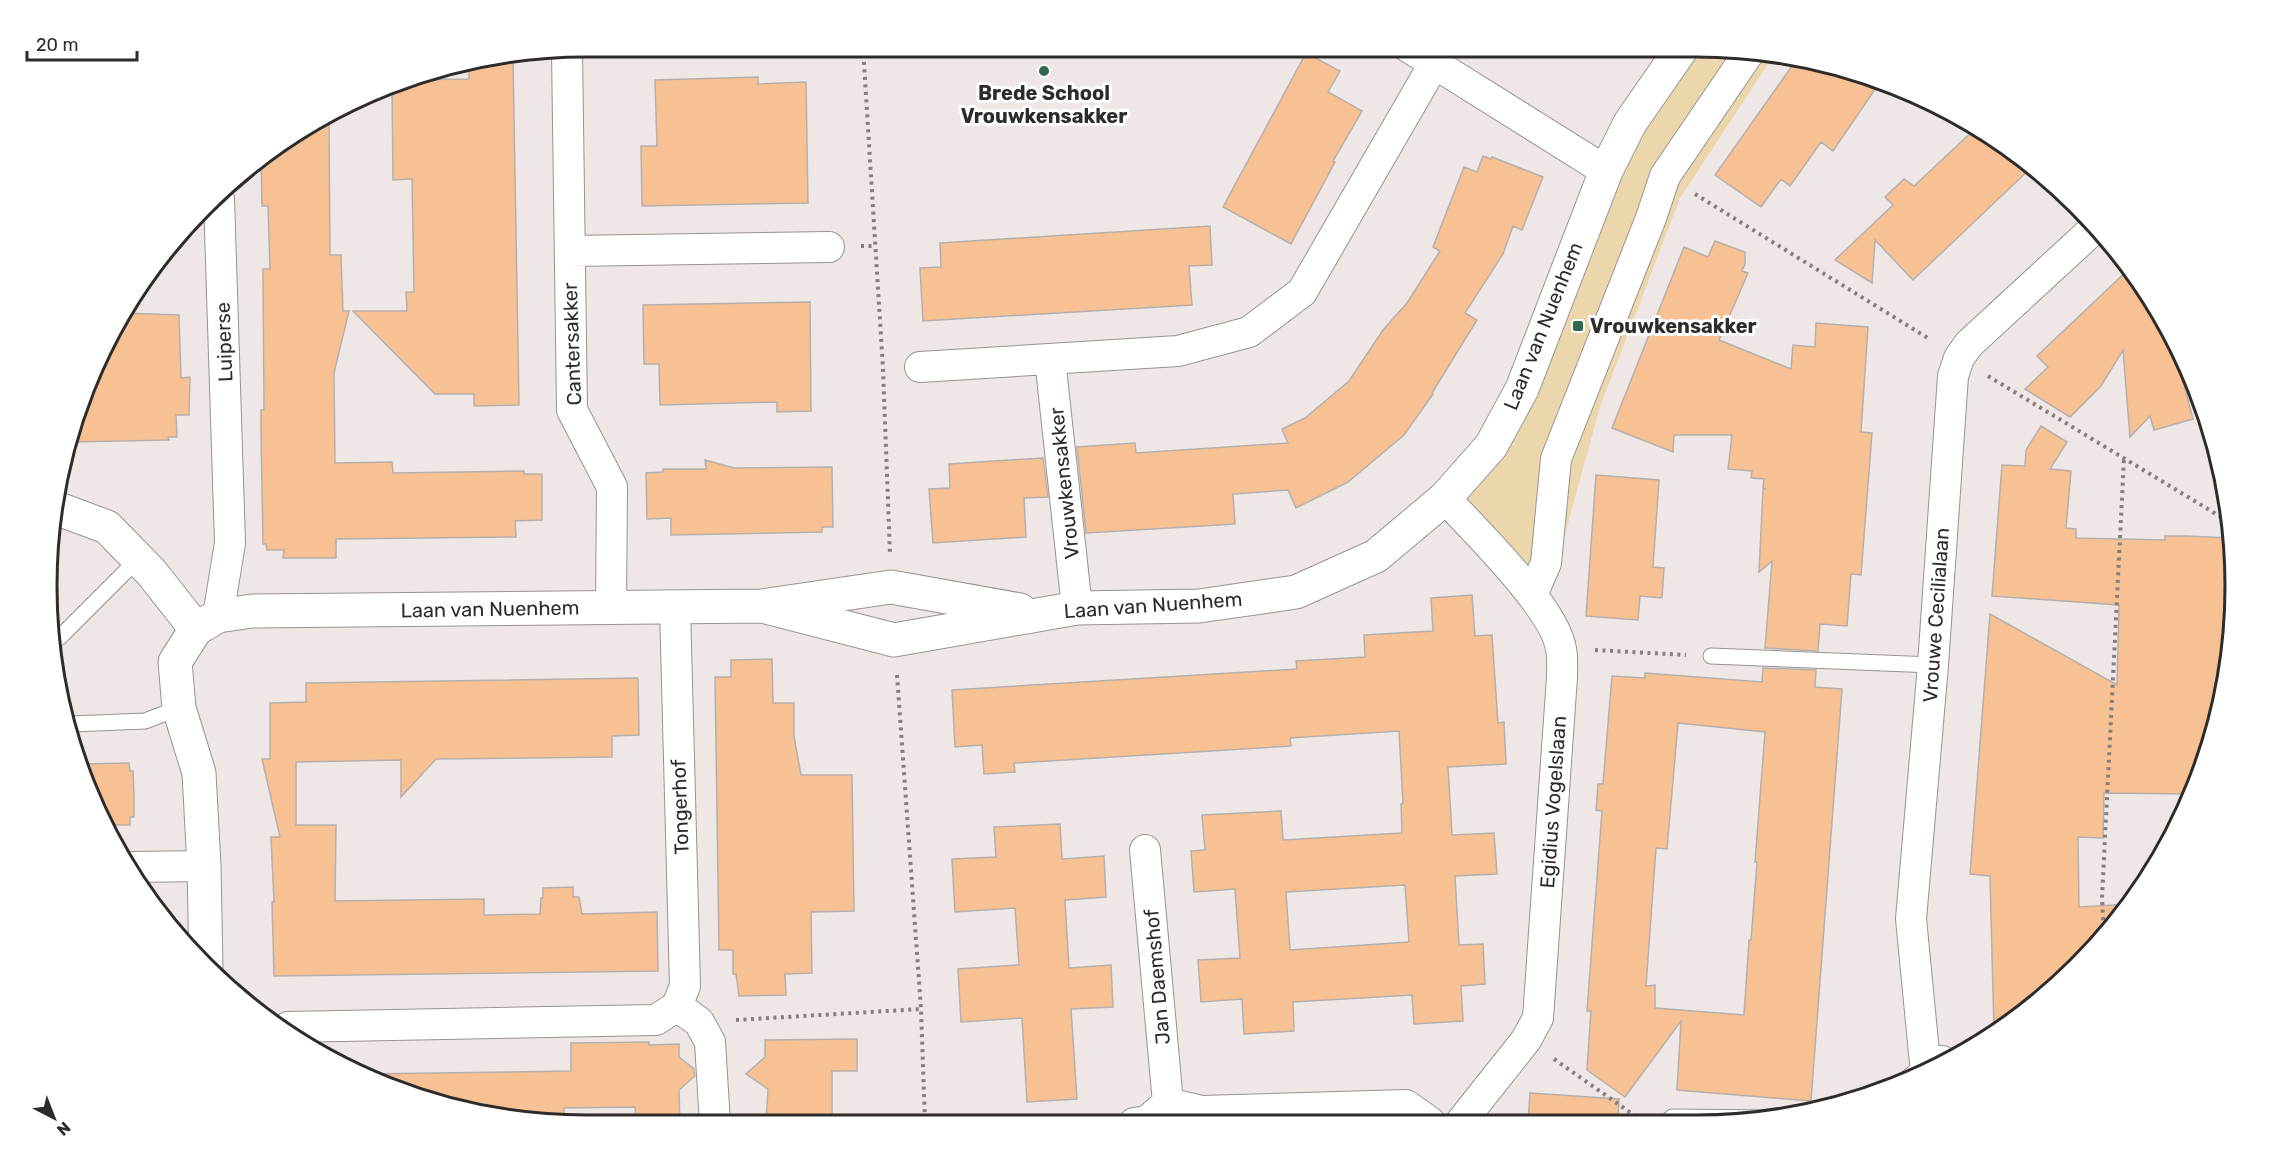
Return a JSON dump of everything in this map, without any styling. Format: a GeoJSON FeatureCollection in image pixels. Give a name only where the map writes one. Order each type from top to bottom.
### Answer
{"type":"FeatureCollection","features":[{"type":"Feature","properties":{"kind":"street"},"geometry":{"type":"LineString","coordinates":[[1423,57],[1606,171]]}},
{"type":"Feature","properties":{"kind":"street","name":"Laan van Nuenhem"},"geometry":{"type":"LineString","coordinates":[[762,606],[894,640],[1077,608],[1198,606],[1296,592],[1376,556],[1445,498],[1491,446],[1522,388],[1606,171],[1630,123],[1676,57]]}},
{"type":"Feature","properties":{"kind":"street","name":"Cantersakker"},"geometry":{"type":"LineString","coordinates":[[567,58],[572,410],[612,487],[610,608]]}},
{"type":"Feature","properties":{"kind":"street"},"geometry":{"type":"LineString","coordinates":[[1532,595],[1546,563],[1556,459],[1651,218],[1665,176],[1744,60]]}},
{"type":"Feature","properties":{"kind":"street"},"geometry":{"type":"LineString","coordinates":[[920,367],[1178,351],[1249,332],[1302,292],[1434,64]]}},
{"type":"Feature","properties":{"kind":"street","name":"Luiperse"},"geometry":{"type":"LineString","coordinates":[[207,622],[230,543],[219,205]]}},
{"type":"Feature","properties":{"kind":"street","name":"Vrouwe Cecilialaan"},"geometry":{"type":"LineString","coordinates":[[1933,1058],[1911,919],[1933,665],[1953,376],[1959,358],[1969,344],[2090,233]]}},
{"type":"Feature","properties":{"kind":"street"},"geometry":{"type":"LineString","coordinates":[[570,251],[829,247]]}},
{"type":"Feature","properties":{"kind":"street","name":"Vrouwkensakker"},"geometry":{"type":"LineString","coordinates":[[1050,359],[1077,608]]}},
{"type":"Feature","properties":{"kind":"street","name":"Egidius Vogelslaan"},"geometry":{"type":"LineString","coordinates":[[1445,498],[1532,595],[1550,619],[1561,648],[1562,677],[1538,1018],[1526,1040],[1467,1115]]}},
{"type":"Feature","properties":{"kind":"street"},"geometry":{"type":"LineString","coordinates":[[63,510],[107,526],[138,559],[207,622],[175,662],[179,708],[199,773],[206,953]]}},
{"type":"Feature","properties":{"kind":"street","name":"Laan van Nuenhem"},"geometry":{"type":"LineString","coordinates":[[207,622],[252,611],[762,606],[891,587],[1039,614]]}},
{"type":"Feature","properties":{"kind":"street","name":"Tongerhof"},"geometry":{"type":"LineString","coordinates":[[675,608],[688,1014]]}},
{"type":"Feature","properties":{"kind":"street","name":"Jan Daemshof"},"geometry":{"type":"LineString","coordinates":[[1145,850],[1168,1103]]}},
{"type":"Feature","properties":{"kind":"street"},"geometry":{"type":"LineString","coordinates":[[138,867],[204,866]]}},
{"type":"Feature","properties":{"kind":"street"},"geometry":{"type":"LineString","coordinates":[[293,1027],[656,1020],[688,1014],[710,1042],[714,1115]]}},
{"type":"Feature","properties":{"kind":"street"},"geometry":{"type":"LineString","coordinates":[[1154,1115],[1168,1103],[1202,1111],[1406,1105],[1420,1115]]}},
{"type":"Feature","properties":{"kind":"lane"},"geometry":{"type":"LineString","coordinates":[[60,637],[138,559]]}},
{"type":"Feature","properties":{"kind":"lane"},"geometry":{"type":"LineString","coordinates":[[1711,656],[1933,665]]}},
{"type":"Feature","properties":{"kind":"lane"},"geometry":{"type":"LineString","coordinates":[[75,724],[145,721],[179,708]]}},
{"type":"Feature","properties":{"kind":"path"},"geometry":{"type":"LineString","coordinates":[[2103,923],[2102,898],[2124,458]]}},
{"type":"Feature","properties":{"kind":"path"},"geometry":{"type":"LineString","coordinates":[[1561,648],[1711,656]]}},
{"type":"Feature","properties":{"kind":"path"},"geometry":{"type":"LineString","coordinates":[[688,1014],[921,1009]]}},
{"type":"Feature","properties":{"kind":"path"},"geometry":{"type":"LineString","coordinates":[[1526,1040],[1635,1115]]}},
{"type":"Feature","properties":{"kind":"shaded area"},"geometry":{"type":"Polygon","coordinates":[[[1685,57],[1731,58],[1769,63],[1680,198],[1600,407],[1541,621],[1451,514],[1633,135],[1685,57]]]}},
{"type":"Feature","properties":{"kind":"building"},"geometry":{"type":"Polygon","coordinates":[[[1304,57],[1314,57],[1340,71],[1328,92],[1362,111],[1333,161],[1335,162],[1291,244],[1223,207],[1304,57]]]}},
{"type":"Feature","properties":{"kind":"building"},"geometry":{"type":"Polygon","coordinates":[[[513,63],[519,405],[474,406],[474,394],[435,394],[353,311],[407,311],[406,292],[414,292],[412,179],[393,180],[392,94],[434,80],[469,79],[469,70],[513,63]]]}},
{"type":"Feature","properties":{"kind":"building"},"geometry":{"type":"Polygon","coordinates":[[[1792,66],[1833,75],[1876,89],[1833,151],[1821,142],[1790,186],[1781,179],[1761,207],[1715,175],[1792,66]]]}},
{"type":"Feature","properties":{"kind":"building"},"geometry":{"type":"Polygon","coordinates":[[[758,77],[758,84],[806,82],[808,203],[642,206],[641,146],[657,146],[655,80],[758,77]]]}},
{"type":"Feature","properties":{"kind":"building"},"geometry":{"type":"Polygon","coordinates":[[[329,124],[330,255],[341,255],[343,311],[349,311],[334,373],[335,463],[392,462],[393,473],[524,471],[524,474],[542,474],[542,520],[515,521],[516,537],[336,539],[336,558],[283,558],[284,550],[267,550],[266,544],[263,544],[261,410],[264,410],[263,269],[270,269],[268,206],[262,206],[261,168],[329,124]]]}},
{"type":"Feature","properties":{"kind":"building"},"geometry":{"type":"Polygon","coordinates":[[[1970,134],[2026,173],[1913,280],[1875,240],[1872,283],[1835,260],[1893,205],[1885,197],[1904,179],[1914,186],[1970,134]]]}},
{"type":"Feature","properties":{"kind":"building"},"geometry":{"type":"Polygon","coordinates":[[[1483,156],[1491,159],[1492,157],[1543,177],[1522,230],[1513,226],[1503,254],[1465,313],[1477,320],[1433,394],[1404,435],[1348,482],[1296,508],[1288,490],[1233,494],[1235,524],[1086,533],[1077,447],[1135,443],[1136,453],[1288,443],[1282,429],[1305,418],[1349,381],[1383,330],[1407,303],[1440,251],[1433,247],[1464,167],[1477,172],[1483,156]]]}},
{"type":"Feature","properties":{"kind":"building"},"geometry":{"type":"Polygon","coordinates":[[[1210,226],[1212,265],[1189,266],[1192,305],[923,321],[920,268],[941,267],[940,243],[1210,226]]]}},
{"type":"Feature","properties":{"kind":"building"},"geometry":{"type":"Polygon","coordinates":[[[1715,241],[1745,252],[1745,264],[1742,271],[1748,273],[1719,340],[1791,369],[1793,345],[1815,347],[1816,323],[1868,327],[1861,432],[1872,433],[1861,575],[1851,574],[1847,626],[1820,624],[1818,651],[1765,648],[1772,561],[1759,572],[1763,489],[1766,489],[1763,488],[1764,479],[1751,478],[1752,471],[1728,469],[1732,435],[1674,435],[1673,452],[1612,428],[1684,247],[1708,257],[1715,241]]]}},
{"type":"Feature","properties":{"kind":"building"},"geometry":{"type":"Polygon","coordinates":[[[2123,274],[2170,352],[2182,378],[2193,419],[2154,430],[2150,416],[2130,437],[2123,350],[2101,386],[2070,417],[2025,389],[2048,367],[2037,356],[2123,274]]]}},
{"type":"Feature","properties":{"kind":"building"},"geometry":{"type":"Polygon","coordinates":[[[810,302],[811,411],[777,412],[777,402],[660,405],[659,364],[644,364],[643,305],[810,302]]]}},
{"type":"Feature","properties":{"kind":"building"},"geometry":{"type":"Polygon","coordinates":[[[133,313],[179,315],[181,378],[190,377],[189,415],[176,415],[177,437],[168,437],[169,440],[77,442],[97,384],[133,313]]]}},
{"type":"Feature","properties":{"kind":"building"},"geometry":{"type":"Polygon","coordinates":[[[2041,426],[2067,442],[2050,469],[2071,471],[2066,528],[2076,529],[2076,538],[2165,540],[2165,536],[2222,538],[2224,621],[2215,689],[2207,723],[2182,794],[2104,793],[2103,838],[2078,837],[2079,907],[2118,905],[2094,935],[2045,984],[1994,1023],[1990,876],[1970,874],[1990,614],[2117,685],[2119,605],[1992,596],[2002,465],[2025,466],[2026,450],[2041,426]]]}},
{"type":"Feature","properties":{"kind":"building"},"geometry":{"type":"Polygon","coordinates":[[[1043,458],[1048,497],[1024,498],[1026,537],[933,543],[929,489],[950,488],[949,464],[1043,458]]]}},
{"type":"Feature","properties":{"kind":"building"},"geometry":{"type":"Polygon","coordinates":[[[705,460],[734,468],[832,467],[833,527],[822,527],[822,532],[671,535],[671,518],[647,519],[646,473],[663,472],[663,469],[706,469],[705,460]]]}},
{"type":"Feature","properties":{"kind":"building"},"geometry":{"type":"Polygon","coordinates":[[[1596,475],[1659,480],[1653,567],[1664,568],[1662,598],[1640,596],[1638,620],[1586,616],[1596,475]]]}},
{"type":"Feature","properties":{"kind":"building"},"geometry":{"type":"Polygon","coordinates":[[[1472,595],[1475,636],[1492,635],[1498,723],[1504,722],[1506,764],[1448,767],[1452,835],[1494,833],[1497,874],[1455,876],[1459,945],[1483,944],[1485,984],[1461,986],[1463,1021],[1414,1024],[1412,995],[1293,1002],[1294,1031],[1244,1034],[1242,999],[1201,1002],[1198,960],[1240,958],[1235,889],[1194,892],[1191,851],[1205,850],[1202,815],[1281,811],[1283,840],[1402,833],[1401,804],[1403,803],[1399,731],[1290,738],[1291,746],[1014,763],[1015,772],[984,774],[982,745],[955,747],[952,690],[1297,669],[1296,661],[1365,657],[1364,635],[1433,631],[1431,598],[1472,595]],[[1405,885],[1286,892],[1290,950],[1409,942],[1405,885]]]}},
{"type":"Feature","properties":{"kind":"building"},"geometry":{"type":"Polygon","coordinates":[[[772,659],[773,703],[794,703],[794,736],[801,775],[852,775],[854,911],[811,912],[812,973],[785,974],[786,995],[739,996],[736,974],[733,974],[733,950],[719,950],[715,677],[731,677],[731,660],[772,659]]]}},
{"type":"Feature","properties":{"kind":"building"},"geometry":{"type":"Polygon","coordinates":[[[1763,668],[1816,670],[1815,687],[1842,689],[1811,1101],[1677,1090],[1681,1021],[1625,1097],[1587,1070],[1591,1011],[1587,1011],[1602,811],[1596,810],[1598,784],[1603,784],[1612,676],[1645,678],[1645,673],[1762,682],[1763,668]],[[1678,723],[1667,849],[1656,848],[1646,986],[1655,985],[1655,1008],[1744,1015],[1765,732],[1678,723]]]}},
{"type":"Feature","properties":{"kind":"building"},"geometry":{"type":"Polygon","coordinates":[[[638,678],[639,735],[612,736],[612,757],[436,759],[401,797],[401,760],[296,762],[296,825],[336,825],[335,901],[484,899],[484,915],[540,914],[543,888],[573,887],[573,897],[579,897],[582,914],[657,912],[658,971],[274,976],[271,837],[280,837],[262,759],[270,759],[270,703],[306,702],[306,683],[638,678]]]}},
{"type":"Feature","properties":{"kind":"building"},"geometry":{"type":"Polygon","coordinates":[[[129,763],[130,771],[133,771],[134,794],[134,817],[130,817],[130,825],[115,825],[88,764],[129,763]]]}},
{"type":"Feature","properties":{"kind":"building"},"geometry":{"type":"Polygon","coordinates":[[[1060,824],[1062,859],[1104,856],[1106,897],[1065,900],[1069,968],[1111,965],[1113,1007],[1071,1009],[1077,1099],[1027,1102],[1022,1018],[961,1022],[958,969],[1019,965],[1015,908],[955,912],[952,859],[996,857],[994,827],[1060,824]]]}},
{"type":"Feature","properties":{"kind":"building"},"geometry":{"type":"Polygon","coordinates":[[[857,1039],[857,1071],[832,1071],[832,1115],[767,1115],[768,1089],[746,1074],[765,1057],[765,1040],[857,1039]]]}},
{"type":"Feature","properties":{"kind":"building"},"geometry":{"type":"Polygon","coordinates":[[[571,1043],[679,1044],[679,1057],[694,1069],[695,1076],[679,1090],[680,1115],[635,1115],[635,1107],[564,1108],[564,1114],[517,1110],[449,1097],[381,1074],[571,1071],[571,1043]]]}},
{"type":"Feature","properties":{"kind":"building"},"geometry":{"type":"Polygon","coordinates":[[[1530,1093],[1619,1099],[1618,1115],[1528,1115],[1530,1093]]]}},
{"type":"Feature","properties":{"kind":"place","name":"Brede School Vrouwkensakker"},"geometry":{"type":"Point","coordinates":[1044,71]}},
{"type":"Feature","properties":{"kind":"place","name":"Vrouwkensakker"},"geometry":{"type":"Point","coordinates":[1578,326]}}]}
